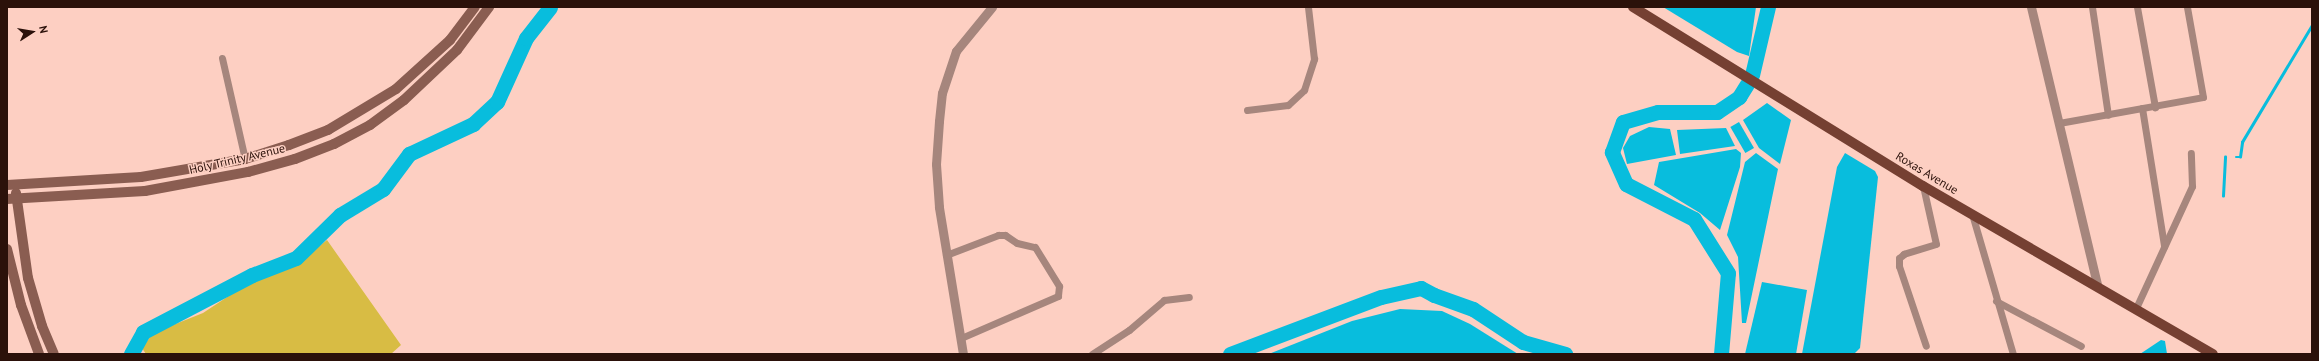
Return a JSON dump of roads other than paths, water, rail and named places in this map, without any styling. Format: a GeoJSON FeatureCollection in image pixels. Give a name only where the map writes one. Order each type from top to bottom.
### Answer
{"type":"FeatureCollection","features":[{"type":"Feature","properties":{"kind":"main road","name":"Holy Trinity Avenue"},"geometry":{"type":"LineString","coordinates":[[11,185],[141,177],[246,159],[328,130],[396,89],[450,40],[475,7]]}},
{"type":"Feature","properties":{"kind":"main road","name":"Holy Trinity Avenue"},"geometry":{"type":"LineString","coordinates":[[12,199],[145,191],[248,172],[295,159],[334,144],[370,125],[404,100],[457,50],[489,7]]}},
{"type":"Feature","properties":{"kind":"main road","name":"Roxas Avenue"},"geometry":{"type":"LineString","coordinates":[[1633,7],[1923,186],[2097,285],[2213,354]]}},
{"type":"Feature","properties":{"kind":"main road"},"geometry":{"type":"LineString","coordinates":[[11,185],[12,199],[28,278],[42,326],[54,354]]}},
{"type":"Feature","properties":{"kind":"main road"},"geometry":{"type":"LineString","coordinates":[[7,249],[21,306],[39,354]]}},
{"type":"Feature","properties":{"kind":"street"},"geometry":{"type":"LineString","coordinates":[[963,354],[946,255],[936,164],[942,93],[956,51],[992,7]]}},
{"type":"Feature","properties":{"kind":"street"},"geometry":{"type":"LineString","coordinates":[[1247,110],[1288,105],[1304,90],[1314,59],[1308,7]]}},
{"type":"Feature","properties":{"kind":"street"},"geometry":{"type":"LineString","coordinates":[[2031,7],[2097,285]]}},
{"type":"Feature","properties":{"kind":"street"},"geometry":{"type":"LineString","coordinates":[[2092,7],[2108,115]]}},
{"type":"Feature","properties":{"kind":"street"},"geometry":{"type":"LineString","coordinates":[[2137,7],[2155,107]]}},
{"type":"Feature","properties":{"kind":"street"},"geometry":{"type":"LineString","coordinates":[[2059,122],[2155,107],[2203,97],[2186,7]]}},
{"type":"Feature","properties":{"kind":"street"},"geometry":{"type":"LineString","coordinates":[[222,58],[246,159]]}},
{"type":"Feature","properties":{"kind":"street"},"geometry":{"type":"LineString","coordinates":[[2142,108],[2164,247]]}},
{"type":"Feature","properties":{"kind":"street"},"geometry":{"type":"LineString","coordinates":[[2136,308],[2192,186],[2191,153]]}},
{"type":"Feature","properties":{"kind":"street"},"geometry":{"type":"LineString","coordinates":[[1923,186],[1936,244],[1904,254],[1899,258],[1899,266],[1926,346]]}},
{"type":"Feature","properties":{"kind":"street"},"geometry":{"type":"LineString","coordinates":[[1972,214],[1996,301],[2013,354]]}},
{"type":"Feature","properties":{"kind":"street"},"geometry":{"type":"LineString","coordinates":[[946,255],[998,235],[1005,235],[1017,243],[1035,247],[1059,286],[1058,296],[961,338]]}},
{"type":"Feature","properties":{"kind":"street"},"geometry":{"type":"LineString","coordinates":[[1092,354],[1129,330],[1164,300],[1189,297]]}},
{"type":"Feature","properties":{"kind":"street"},"geometry":{"type":"LineString","coordinates":[[1996,301],[2081,346]]}},
{"type":"Feature","properties":{"kind":"water"},"geometry":{"type":"Polygon","coordinates":[[[1663,7],[1756,7],[1749,56],[1737,52],[1663,7]]]}},
{"type":"Feature","properties":{"kind":"water"},"geometry":{"type":"Polygon","coordinates":[[[1767,103],[1791,120],[1780,164],[1759,148],[1743,120],[1767,103]]]}},
{"type":"Feature","properties":{"kind":"water"},"geometry":{"type":"Polygon","coordinates":[[[1739,122],[1754,148],[1745,153],[1730,127],[1739,122]]]}},
{"type":"Feature","properties":{"kind":"water"},"geometry":{"type":"Polygon","coordinates":[[[1649,127],[1670,129],[1676,155],[1627,164],[1623,148],[1630,136],[1649,127]]]}},
{"type":"Feature","properties":{"kind":"water"},"geometry":{"type":"Polygon","coordinates":[[[1726,128],[1735,146],[1680,154],[1677,130],[1726,128]]]}},
{"type":"Feature","properties":{"kind":"water"},"geometry":{"type":"Polygon","coordinates":[[[1736,149],[1741,153],[1740,167],[1720,230],[1700,213],[1654,185],[1659,162],[1736,149]]]}},
{"type":"Feature","properties":{"kind":"water"},"geometry":{"type":"Polygon","coordinates":[[[1756,153],[1778,169],[1746,323],[1742,323],[1738,257],[1727,235],[1745,162],[1756,153]]]}},
{"type":"Feature","properties":{"kind":"water"},"geometry":{"type":"Polygon","coordinates":[[[1845,153],[1875,171],[1878,177],[1860,348],[1854,354],[1802,354],[1837,167],[1845,153]]]}},
{"type":"Feature","properties":{"kind":"water"},"geometry":{"type":"Polygon","coordinates":[[[1762,282],[1807,290],[1796,354],[1745,354],[1762,282]]]}},
{"type":"Feature","properties":{"kind":"water"},"geometry":{"type":"Polygon","coordinates":[[[1400,309],[1442,311],[1470,324],[1518,354],[1269,354],[1352,321],[1400,309]]]}},
{"type":"Feature","properties":{"kind":"water"},"geometry":{"type":"Polygon","coordinates":[[[2161,340],[2165,341],[2167,354],[2140,354],[2161,340]]]}},
{"type":"Feature","properties":{"kind":"waterway"},"geometry":{"type":"LineString","coordinates":[[131,354],[143,332],[252,275],[296,258],[340,215],[383,189],[409,154],[473,124],[497,102],[526,38],[550,7]]}},
{"type":"Feature","properties":{"kind":"waterway"},"geometry":{"type":"LineString","coordinates":[[1752,75],[1768,7]]}},
{"type":"Feature","properties":{"kind":"waterway"},"geometry":{"type":"LineString","coordinates":[[2236,157],[2240,157],[2242,142],[2312,25]]}},
{"type":"Feature","properties":{"kind":"waterway"},"geometry":{"type":"LineString","coordinates":[[1721,354],[1728,273],[1694,219],[1626,184],[1612,152],[1623,122],[1658,112],[1717,112],[1739,97],[1747,84]]}},
{"type":"Feature","properties":{"kind":"waterway"},"geometry":{"type":"LineString","coordinates":[[2223,196],[2225,157]]}},
{"type":"Feature","properties":{"kind":"waterway"},"geometry":{"type":"LineString","coordinates":[[1230,354],[1381,297],[1421,288],[1434,295],[1473,309],[1523,342],[1565,354]]}}]}
